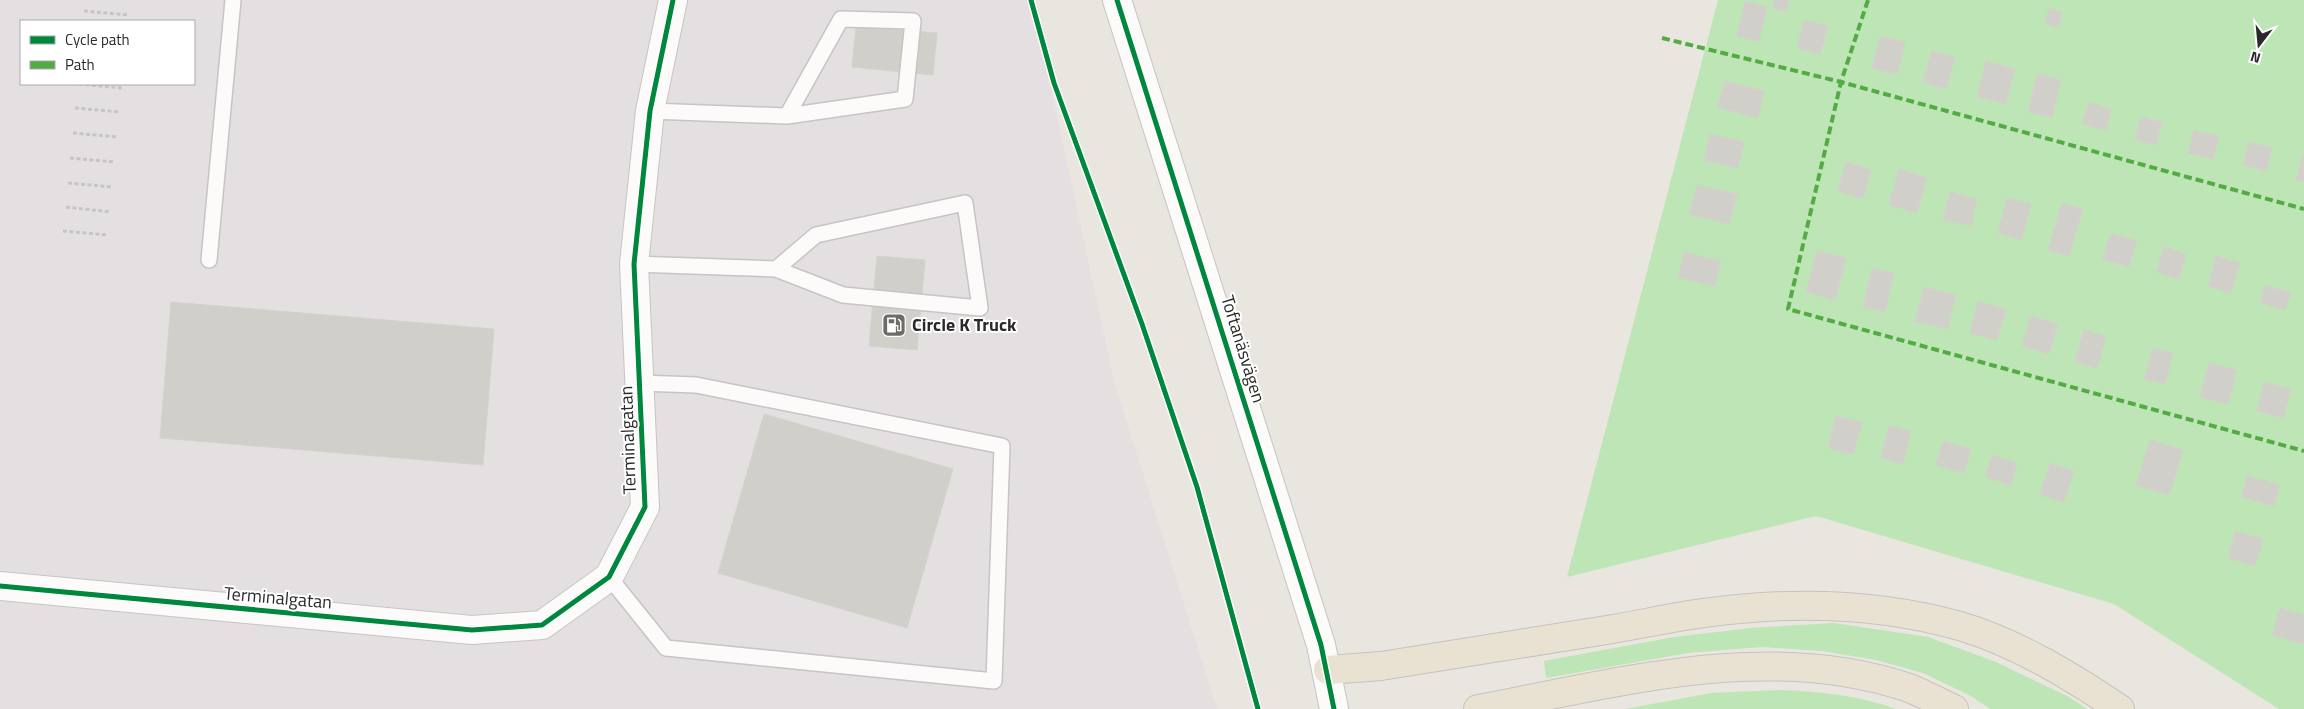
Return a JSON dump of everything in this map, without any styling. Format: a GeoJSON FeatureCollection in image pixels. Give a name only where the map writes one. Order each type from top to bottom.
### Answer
{"type":"FeatureCollection","features":[{"type":"Feature","properties":{"kind":"highway"},"geometry":{"type":"LineString","coordinates":[[1328,670],[1381,666],[1702,613],[1757,606],[1817,604],[1871,608],[1961,626],[2025,653],[2059,671],[2120,709]]}},
{"type":"Feature","properties":{"kind":"highway"},"geometry":{"type":"LineString","coordinates":[[1478,709],[1690,670],[1792,666],[1856,674],[1909,688],[1954,709]]}},
{"type":"Feature","properties":{"kind":"street","name":"Terminalgatan"},"geometry":{"type":"LineString","coordinates":[[0,586],[472,630],[542,625],[609,577],[645,507],[634,264],[650,111],[674,0]]}},
{"type":"Feature","properties":{"kind":"street","name":"Toftanäsvägen"},"geometry":{"type":"LineString","coordinates":[[1117,0],[1328,670],[1334,709]]}},
{"type":"Feature","properties":{"kind":"lane"},"geometry":{"type":"LineString","coordinates":[[209,260],[233,0]]}},
{"type":"Feature","properties":{"kind":"lane"},"geometry":{"type":"LineString","coordinates":[[650,111],[787,116],[905,98],[913,22],[841,19],[787,116]]}},
{"type":"Feature","properties":{"kind":"lane"},"geometry":{"type":"LineString","coordinates":[[634,264],[776,269],[843,296],[980,308],[965,203],[816,234],[776,269]]}},
{"type":"Feature","properties":{"kind":"lane"},"geometry":{"type":"LineString","coordinates":[[609,577],[666,648],[994,681],[1002,446],[696,385],[640,383]]}},
{"type":"Feature","properties":{"kind":"path"},"geometry":{"type":"LineString","coordinates":[[84,11],[129,15]]}},
{"type":"Feature","properties":{"kind":"path"},"geometry":{"type":"LineString","coordinates":[[90,85],[122,88]]}},
{"type":"Feature","properties":{"kind":"path"},"geometry":{"type":"LineString","coordinates":[[75,108],[120,112]]}},
{"type":"Feature","properties":{"kind":"path"},"geometry":{"type":"LineString","coordinates":[[73,133],[118,137]]}},
{"type":"Feature","properties":{"kind":"path"},"geometry":{"type":"LineString","coordinates":[[70,158],[115,162]]}},
{"type":"Feature","properties":{"kind":"path"},"geometry":{"type":"LineString","coordinates":[[68,183],[113,187]]}},
{"type":"Feature","properties":{"kind":"path"},"geometry":{"type":"LineString","coordinates":[[66,207],[111,212]]}},
{"type":"Feature","properties":{"kind":"path"},"geometry":{"type":"LineString","coordinates":[[63,231],[108,235]]}},
{"type":"Feature","properties":{"kind":"shaded area"},"geometry":{"type":"Polygon","coordinates":[[[0,0],[1032,0],[1114,381],[1217,709],[0,709],[0,0]]]}},
{"type":"Feature","properties":{"kind":"green space"},"geometry":{"type":"Polygon","coordinates":[[[1718,0],[2304,0],[2304,709],[2279,709],[2114,604],[1816,516],[1567,577],[1718,0]]]}},
{"type":"Feature","properties":{"kind":"green space"},"geometry":{"type":"Polygon","coordinates":[[[1834,623],[1928,637],[1996,662],[2069,697],[2087,709],[1990,709],[1971,696],[1923,673],[1876,660],[1822,651],[1762,647],[1688,653],[1546,678],[1544,661],[1674,637],[1751,628],[1834,623]]]}},
{"type":"Feature","properties":{"kind":"green space"},"geometry":{"type":"Polygon","coordinates":[[[1781,690],[1839,695],[1868,700],[1896,709],[1625,709],[1711,693],[1781,690]]]}},
{"type":"Feature","properties":{"kind":"building"},"geometry":{"type":"Polygon","coordinates":[[[1774,0],[1789,0],[1787,11],[1772,8],[1774,0]]]}},
{"type":"Feature","properties":{"kind":"building"},"geometry":{"type":"Polygon","coordinates":[[[1745,1],[1767,7],[1759,41],[1737,36],[1745,1]]]}},
{"type":"Feature","properties":{"kind":"building"},"geometry":{"type":"Polygon","coordinates":[[[2049,8],[2062,12],[2058,27],[2045,24],[2049,8]]]}},
{"type":"Feature","properties":{"kind":"building"},"geometry":{"type":"Polygon","coordinates":[[[1804,20],[1828,26],[1820,54],[1797,48],[1804,20]]]}},
{"type":"Feature","properties":{"kind":"building"},"geometry":{"type":"Polygon","coordinates":[[[856,26],[937,33],[933,75],[852,67],[856,26]]]}},
{"type":"Feature","properties":{"kind":"building"},"geometry":{"type":"Polygon","coordinates":[[[1880,36],[1905,42],[1897,74],[1872,68],[1880,36]]]}},
{"type":"Feature","properties":{"kind":"building"},"geometry":{"type":"Polygon","coordinates":[[[1932,51],[1955,57],[1946,89],[1923,82],[1932,51]]]}},
{"type":"Feature","properties":{"kind":"building"},"geometry":{"type":"Polygon","coordinates":[[[1986,61],[2015,69],[2006,104],[1977,96],[1986,61]]]}},
{"type":"Feature","properties":{"kind":"building"},"geometry":{"type":"Polygon","coordinates":[[[2037,74],[2061,80],[2052,117],[2028,112],[2037,74]]]}},
{"type":"Feature","properties":{"kind":"building"},"geometry":{"type":"Polygon","coordinates":[[[1725,81],[1764,91],[1758,118],[1717,107],[1725,81]]]}},
{"type":"Feature","properties":{"kind":"building"},"geometry":{"type":"Polygon","coordinates":[[[2089,102],[2111,109],[2106,130],[2082,124],[2089,102]]]}},
{"type":"Feature","properties":{"kind":"building"},"geometry":{"type":"Polygon","coordinates":[[[2141,117],[2162,122],[2156,145],[2135,139],[2141,117]]]}},
{"type":"Feature","properties":{"kind":"building"},"geometry":{"type":"Polygon","coordinates":[[[2194,130],[2219,136],[2213,159],[2188,153],[2194,130]]]}},
{"type":"Feature","properties":{"kind":"building"},"geometry":{"type":"Polygon","coordinates":[[[1710,134],[1744,142],[1738,168],[1704,160],[1710,134]]]}},
{"type":"Feature","properties":{"kind":"building"},"geometry":{"type":"Polygon","coordinates":[[[2249,142],[2272,148],[2266,171],[2243,165],[2249,142]]]}},
{"type":"Feature","properties":{"kind":"building"},"geometry":{"type":"Polygon","coordinates":[[[2304,155],[2304,182],[2296,180],[2304,155]]]}},
{"type":"Feature","properties":{"kind":"building"},"geometry":{"type":"Polygon","coordinates":[[[1846,162],[1871,170],[1863,199],[1838,191],[1846,162]]]}},
{"type":"Feature","properties":{"kind":"building"},"geometry":{"type":"Polygon","coordinates":[[[1899,169],[1927,178],[1917,213],[1889,205],[1899,169]]]}},
{"type":"Feature","properties":{"kind":"building"},"geometry":{"type":"Polygon","coordinates":[[[1697,185],[1737,194],[1729,224],[1689,214],[1697,185]]]}},
{"type":"Feature","properties":{"kind":"building"},"geometry":{"type":"Polygon","coordinates":[[[1950,192],[1977,199],[1971,226],[1943,219],[1950,192]]]}},
{"type":"Feature","properties":{"kind":"building"},"geometry":{"type":"Polygon","coordinates":[[[2007,198],[2031,204],[2022,240],[1998,233],[2007,198]]]}},
{"type":"Feature","properties":{"kind":"building"},"geometry":{"type":"Polygon","coordinates":[[[2062,203],[2083,209],[2069,256],[2048,250],[2062,203]]]}},
{"type":"Feature","properties":{"kind":"building"},"geometry":{"type":"Polygon","coordinates":[[[2111,233],[2137,241],[2129,267],[2102,259],[2111,233]]]}},
{"type":"Feature","properties":{"kind":"building"},"geometry":{"type":"Polygon","coordinates":[[[2164,247],[2186,254],[2179,279],[2156,272],[2164,247]]]}},
{"type":"Feature","properties":{"kind":"building"},"geometry":{"type":"Polygon","coordinates":[[[1817,251],[1846,258],[1835,300],[1806,292],[1817,251]]]}},
{"type":"Feature","properties":{"kind":"building"},"geometry":{"type":"Polygon","coordinates":[[[1684,252],[1721,261],[1715,286],[1678,277],[1684,252]]]}},
{"type":"Feature","properties":{"kind":"building"},"geometry":{"type":"Polygon","coordinates":[[[877,256],[925,260],[917,350],[869,346],[877,256]]]}},
{"type":"Feature","properties":{"kind":"building"},"geometry":{"type":"Polygon","coordinates":[[[2216,256],[2240,263],[2231,293],[2208,286],[2216,256]]]}},
{"type":"Feature","properties":{"kind":"building"},"geometry":{"type":"Polygon","coordinates":[[[1872,268],[1894,273],[1885,312],[1863,307],[1872,268]]]}},
{"type":"Feature","properties":{"kind":"building"},"geometry":{"type":"Polygon","coordinates":[[[2265,285],[2291,293],[2285,310],[2260,302],[2265,285]]]}},
{"type":"Feature","properties":{"kind":"building"},"geometry":{"type":"Polygon","coordinates":[[[1924,287],[1956,295],[1947,329],[1915,321],[1924,287]]]}},
{"type":"Feature","properties":{"kind":"building"},"geometry":{"type":"Polygon","coordinates":[[[1978,301],[2006,309],[1997,340],[1970,333],[1978,301]]]}},
{"type":"Feature","properties":{"kind":"building"},"geometry":{"type":"Polygon","coordinates":[[[171,302],[494,329],[483,465],[160,438],[171,302]]]}},
{"type":"Feature","properties":{"kind":"building"},"geometry":{"type":"Polygon","coordinates":[[[2030,316],[2058,324],[2049,354],[2022,346],[2030,316]]]}},
{"type":"Feature","properties":{"kind":"building"},"geometry":{"type":"Polygon","coordinates":[[[2084,330],[2106,336],[2097,368],[2075,362],[2084,330]]]}},
{"type":"Feature","properties":{"kind":"building"},"geometry":{"type":"Polygon","coordinates":[[[2153,348],[2173,353],[2165,384],[2144,379],[2153,348]]]}},
{"type":"Feature","properties":{"kind":"building"},"geometry":{"type":"Polygon","coordinates":[[[2209,363],[2237,370],[2228,404],[2200,397],[2209,363]]]}},
{"type":"Feature","properties":{"kind":"building"},"geometry":{"type":"Polygon","coordinates":[[[2264,382],[2291,389],[2283,418],[2257,411],[2264,382]]]}},
{"type":"Feature","properties":{"kind":"building"},"geometry":{"type":"Polygon","coordinates":[[[764,414],[953,469],[907,628],[718,573],[764,414]]]}},
{"type":"Feature","properties":{"kind":"building"},"geometry":{"type":"Polygon","coordinates":[[[1836,416],[1862,422],[1853,454],[1828,448],[1836,416]]]}},
{"type":"Feature","properties":{"kind":"building"},"geometry":{"type":"Polygon","coordinates":[[[1889,425],[1911,431],[1903,464],[1881,458],[1889,425]]]}},
{"type":"Feature","properties":{"kind":"building"},"geometry":{"type":"Polygon","coordinates":[[[2150,440],[2183,450],[2169,495],[2136,485],[2150,440]]]}},
{"type":"Feature","properties":{"kind":"building"},"geometry":{"type":"Polygon","coordinates":[[[1943,441],[1971,449],[1964,473],[1936,465],[1943,441]]]}},
{"type":"Feature","properties":{"kind":"building"},"geometry":{"type":"Polygon","coordinates":[[[1992,455],[2017,463],[2011,485],[1985,477],[1992,455]]]}},
{"type":"Feature","properties":{"kind":"building"},"geometry":{"type":"Polygon","coordinates":[[[2050,463],[2074,471],[2064,502],[2040,495],[2050,463]]]}},
{"type":"Feature","properties":{"kind":"building"},"geometry":{"type":"Polygon","coordinates":[[[2247,476],[2280,485],[2274,506],[2242,497],[2247,476]]]}},
{"type":"Feature","properties":{"kind":"building"},"geometry":{"type":"Polygon","coordinates":[[[2235,531],[2263,539],[2255,566],[2228,558],[2235,531]]]}},
{"type":"Feature","properties":{"kind":"building"},"geometry":{"type":"Polygon","coordinates":[[[2280,608],[2304,615],[2304,644],[2272,635],[2280,608]]]}},
{"type":"Feature","properties":{"kind":"marked path"},"geometry":{"type":"LineString","coordinates":[[1868,0],[1841,82],[1788,309],[2304,451]]}},
{"type":"Feature","properties":{"kind":"marked path"},"geometry":{"type":"LineString","coordinates":[[1662,38],[1841,82],[2304,209]]}},
{"type":"Feature","properties":{"kind":"cycle path"},"geometry":{"type":"LineString","coordinates":[[0,586],[472,630],[542,625],[609,577],[645,507],[634,264],[650,111],[673,0]]}},
{"type":"Feature","properties":{"kind":"cycle path"},"geometry":{"type":"LineString","coordinates":[[1031,0],[1054,83],[1142,324],[1197,487],[1258,709]]}},
{"type":"Feature","properties":{"kind":"cycle path"},"geometry":{"type":"LineString","coordinates":[[1117,0],[1321,645],[1334,709]]}},
{"type":"Feature","properties":{"kind":"place","name":"Circle K Truck"},"geometry":{"type":"Point","coordinates":[894,325]}}]}
